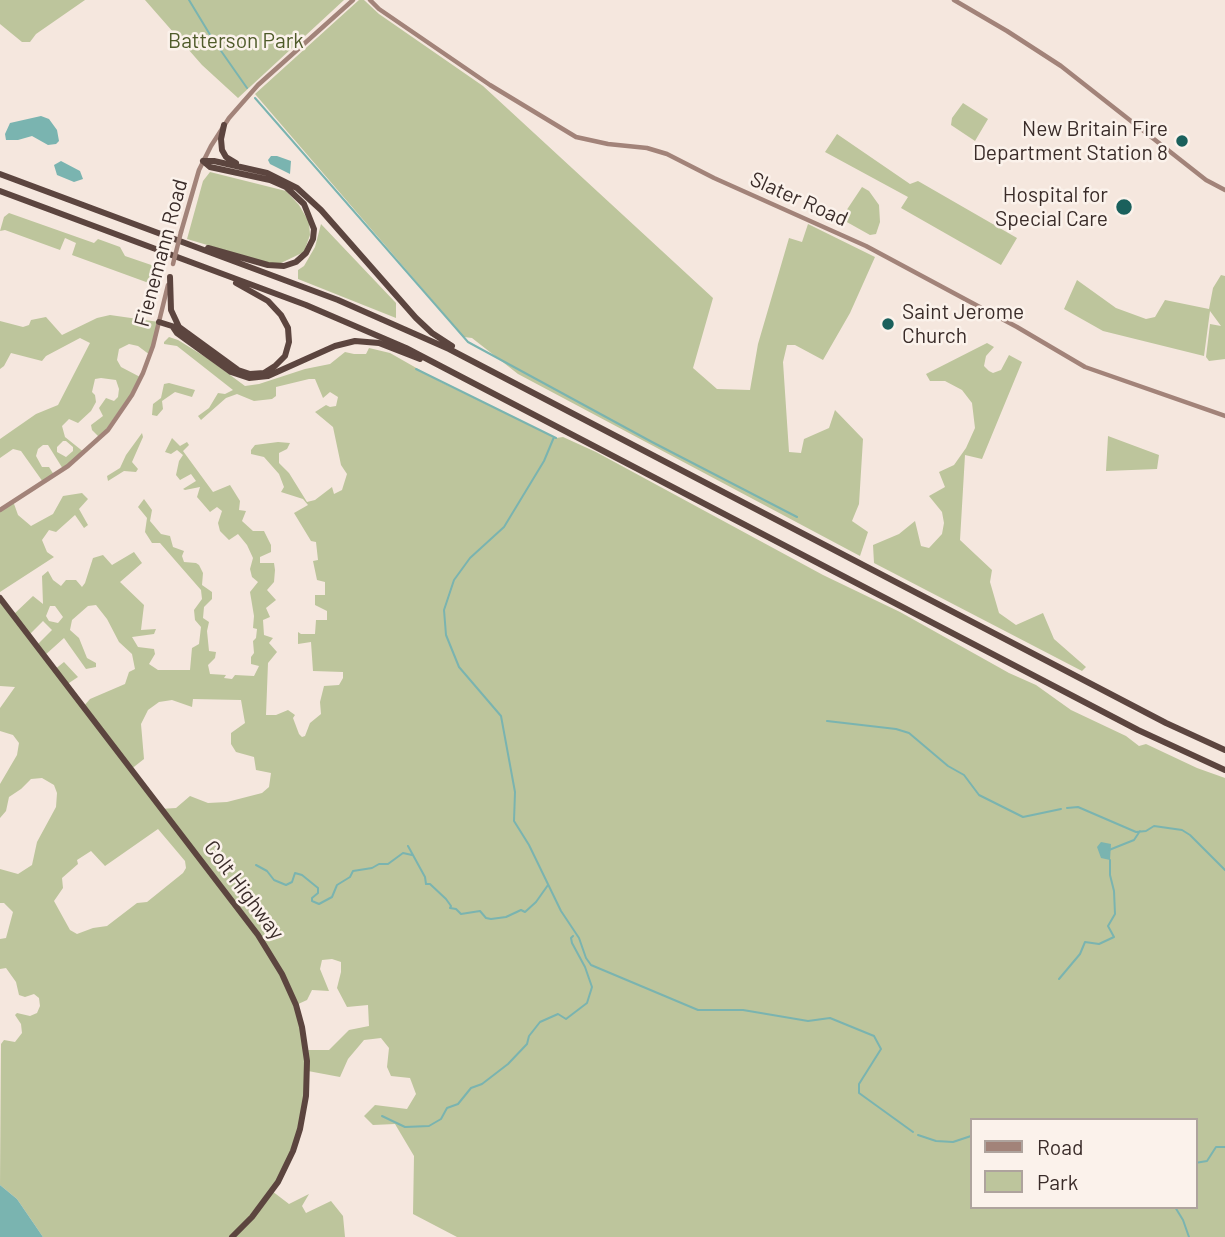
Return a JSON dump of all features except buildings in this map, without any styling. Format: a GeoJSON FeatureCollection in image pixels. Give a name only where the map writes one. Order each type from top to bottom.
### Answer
{"type":"FeatureCollection","features":[{"type":"Feature","properties":{"kind":"highway"},"geometry":{"type":"LineString","coordinates":[[224,125],[220,139],[223,152],[228,159],[244,167]]}},
{"type":"Feature","properties":{"kind":"highway"},"geometry":{"type":"LineString","coordinates":[[203,161],[244,167],[280,178],[306,196],[420,323],[471,359]]}},
{"type":"Feature","properties":{"kind":"highway"},"geometry":{"type":"LineString","coordinates":[[162,236],[275,267],[293,263],[308,250],[313,236],[313,223],[306,207],[289,189],[270,180],[212,167],[203,161]]}},
{"type":"Feature","properties":{"kind":"highway"},"geometry":{"type":"LineString","coordinates":[[0,174],[355,307],[471,359],[1166,723],[1225,750]]}},
{"type":"Feature","properties":{"kind":"highway"},"geometry":{"type":"LineString","coordinates":[[0,191],[344,320],[450,369],[1180,751],[1225,770]]}},
{"type":"Feature","properties":{"kind":"highway"},"geometry":{"type":"LineString","coordinates":[[159,322],[177,328],[244,373],[257,374],[280,362],[286,354],[289,331],[279,312],[262,297],[213,271]]}},
{"type":"Feature","properties":{"kind":"highway"},"geometry":{"type":"LineString","coordinates":[[170,277],[171,310],[177,332],[231,372],[246,378],[263,377],[337,345],[360,340],[379,343],[450,369]]}},
{"type":"Feature","properties":{"kind":"highway","name":"Colt Highway"},"geometry":{"type":"LineString","coordinates":[[0,598],[258,935],[277,964],[296,1005],[307,1061],[306,1096],[300,1129],[278,1182],[253,1217],[232,1237]]}},
{"type":"Feature","properties":{"kind":"main road","name":"Fienemann Road"},"geometry":{"type":"LineString","coordinates":[[0,510],[68,466],[108,430],[127,403],[141,377],[159,322],[192,188],[203,161],[224,125],[254,90],[353,0]]}},
{"type":"Feature","properties":{"kind":"main road","name":"Slater Road"},"geometry":{"type":"LineString","coordinates":[[370,0],[379,9],[490,85],[576,137],[647,148],[667,154],[866,246],[1017,327],[1085,367],[1225,416]]}},
{"type":"Feature","properties":{"kind":"main road"},"geometry":{"type":"LineString","coordinates":[[954,0],[1053,61],[1206,180],[1225,190]]}},
{"type":"Feature","properties":{"kind":"green space"},"geometry":{"type":"Polygon","coordinates":[[[0,0],[85,0],[36,34],[30,42],[22,42],[0,24],[0,0]]]}},
{"type":"Feature","properties":{"kind":"green space","name":"Batterson Park"},"geometry":{"type":"Polygon","coordinates":[[[145,0],[344,0],[238,98],[202,65],[145,0]]]}},
{"type":"Feature","properties":{"kind":"green space"},"geometry":{"type":"Polygon","coordinates":[[[359,0],[364,0],[379,14],[483,86],[713,298],[693,368],[717,389],[750,390],[758,344],[789,238],[802,242],[808,224],[875,257],[850,313],[823,360],[795,345],[787,345],[783,362],[789,452],[801,453],[804,439],[829,428],[835,410],[863,439],[859,504],[852,521],[868,532],[860,556],[518,374],[472,338],[464,337],[255,94],[359,0]]]}},
{"type":"Feature","properties":{"kind":"green space"},"geometry":{"type":"Polygon","coordinates":[[[963,103],[988,119],[975,141],[951,125],[952,118],[963,103]]]}},
{"type":"Feature","properties":{"kind":"green space"},"geometry":{"type":"Polygon","coordinates":[[[837,134],[910,184],[918,181],[1017,238],[1001,265],[901,208],[908,197],[825,152],[837,134]]]}},
{"type":"Feature","properties":{"kind":"green space"},"geometry":{"type":"Polygon","coordinates":[[[210,172],[286,191],[309,222],[310,235],[304,252],[281,263],[268,263],[187,239],[203,181],[210,172]]]}},
{"type":"Feature","properties":{"kind":"green space"},"geometry":{"type":"Polygon","coordinates":[[[862,187],[869,191],[879,205],[880,222],[876,234],[870,235],[845,221],[844,214],[862,187]]]}},
{"type":"Feature","properties":{"kind":"green space"},"geometry":{"type":"Polygon","coordinates":[[[9,213],[94,243],[98,239],[120,247],[125,256],[163,269],[157,286],[72,255],[76,243],[65,238],[60,250],[5,230],[0,231],[4,217],[9,213]]]}},
{"type":"Feature","properties":{"kind":"green space"},"geometry":{"type":"Polygon","coordinates":[[[321,224],[396,303],[396,318],[298,279],[298,270],[304,266],[315,247],[321,224]]]}},
{"type":"Feature","properties":{"kind":"green space"},"geometry":{"type":"Polygon","coordinates":[[[1221,275],[1225,276],[1225,359],[1209,361],[1206,357],[1210,324],[1221,326],[1210,311],[1204,356],[1103,331],[1064,309],[1077,280],[1116,308],[1146,319],[1155,317],[1165,300],[1209,309],[1213,288],[1221,275]]]}},
{"type":"Feature","properties":{"kind":"green space"},"geometry":{"type":"Polygon","coordinates":[[[110,315],[159,322],[150,355],[138,346],[129,344],[119,349],[117,360],[121,367],[142,378],[100,438],[91,425],[103,416],[99,408],[106,398],[114,401],[118,397],[116,380],[95,379],[92,392],[96,402],[91,411],[78,423],[69,419],[62,426],[65,437],[85,453],[63,469],[48,445],[38,449],[36,456],[42,467],[49,467],[54,475],[43,482],[21,451],[13,449],[0,458],[0,439],[36,414],[58,405],[90,343],[80,338],[46,356],[42,361],[11,353],[0,369],[0,321],[23,327],[29,325],[31,320],[46,317],[62,335],[97,318],[110,315]],[[66,441],[57,447],[57,452],[66,457],[73,451],[73,447],[66,441]]]}},
{"type":"Feature","properties":{"kind":"green space"},"geometry":{"type":"Polygon","coordinates":[[[169,337],[178,340],[245,386],[330,364],[345,352],[366,354],[369,348],[390,353],[441,382],[556,438],[563,437],[596,452],[823,575],[900,612],[1009,673],[1036,685],[1071,710],[1126,736],[1139,746],[1146,744],[1225,778],[1225,1237],[457,1237],[413,1214],[414,1156],[395,1124],[373,1125],[364,1116],[375,1105],[407,1109],[416,1094],[410,1078],[391,1076],[387,1067],[389,1048],[381,1038],[364,1040],[348,1059],[340,1077],[308,1071],[297,1140],[272,1191],[289,1204],[309,1194],[302,1206],[306,1213],[331,1201],[343,1216],[345,1237],[43,1237],[17,1199],[0,1185],[1,1044],[4,1040],[15,1042],[22,1033],[21,1024],[15,1015],[17,1013],[30,1016],[37,1013],[40,1006],[39,998],[34,994],[25,997],[19,995],[16,982],[6,968],[0,969],[0,939],[6,938],[13,912],[4,903],[0,903],[0,869],[18,874],[32,865],[37,842],[56,807],[57,793],[54,785],[42,778],[31,779],[9,797],[6,811],[0,818],[0,784],[17,755],[19,743],[13,735],[0,731],[0,708],[15,687],[0,686],[0,598],[13,615],[33,596],[43,604],[42,576],[48,571],[53,580],[61,586],[66,580],[76,580],[82,587],[93,558],[103,555],[112,565],[134,552],[142,563],[120,582],[144,605],[141,630],[156,629],[154,634],[132,637],[138,647],[154,649],[155,654],[149,664],[158,670],[190,670],[192,648],[199,644],[201,627],[195,620],[194,610],[202,599],[201,590],[160,543],[152,543],[145,532],[147,518],[138,507],[144,499],[152,510],[150,521],[161,534],[170,536],[173,547],[184,551],[184,562],[199,565],[203,573],[202,585],[212,592],[212,599],[204,607],[203,618],[209,622],[209,651],[216,652],[215,658],[208,665],[210,674],[226,675],[224,678],[232,679],[235,675],[254,676],[259,666],[251,664],[257,629],[253,628],[250,592],[258,582],[252,577],[250,569],[253,558],[238,534],[229,540],[220,531],[218,523],[222,511],[217,507],[210,512],[197,497],[200,487],[183,489],[196,481],[191,474],[180,480],[176,475],[183,455],[177,450],[171,454],[165,452],[172,438],[180,446],[187,442],[189,445],[183,451],[213,492],[230,485],[240,501],[239,510],[246,511],[242,521],[253,531],[264,531],[271,545],[271,552],[260,557],[260,563],[274,563],[275,570],[274,582],[267,590],[276,600],[266,608],[270,617],[263,620],[264,635],[273,638],[269,643],[277,652],[268,663],[266,715],[276,715],[288,710],[295,715],[293,718],[299,734],[305,736],[310,723],[321,714],[320,702],[324,686],[339,685],[343,678],[343,672],[313,671],[311,642],[298,644],[298,632],[315,634],[316,620],[327,620],[327,611],[315,605],[315,595],[325,595],[325,582],[317,580],[313,561],[318,560],[316,542],[311,541],[294,513],[308,505],[303,499],[281,492],[284,487],[279,474],[264,457],[251,454],[255,445],[290,443],[287,449],[279,453],[279,463],[289,473],[307,502],[315,500],[332,487],[334,494],[342,490],[347,474],[341,465],[333,427],[315,412],[326,405],[336,406],[338,397],[330,392],[323,398],[315,379],[309,379],[276,387],[276,396],[272,399],[254,401],[237,394],[226,398],[201,420],[198,416],[209,408],[218,393],[225,394],[233,390],[177,346],[164,344],[169,337]],[[96,605],[88,606],[72,620],[70,630],[79,638],[87,658],[96,663],[96,667],[86,669],[64,638],[44,656],[54,670],[64,662],[78,677],[66,685],[83,707],[90,699],[125,684],[129,672],[135,669],[132,654],[119,642],[107,619],[96,605]],[[50,606],[46,616],[49,621],[58,623],[63,617],[55,606],[50,606]],[[43,621],[29,635],[36,646],[52,630],[43,621]],[[193,699],[192,707],[172,700],[159,702],[148,710],[141,724],[144,759],[130,770],[160,809],[176,808],[190,796],[208,803],[227,802],[262,793],[269,787],[271,773],[256,770],[254,757],[236,752],[231,744],[231,733],[245,723],[241,700],[193,699]],[[158,829],[105,866],[91,851],[77,860],[78,864],[62,878],[63,888],[54,901],[70,930],[77,934],[107,926],[137,903],[147,902],[186,868],[185,861],[158,829]],[[322,960],[320,969],[329,991],[312,990],[307,1000],[296,1005],[306,1050],[329,1050],[349,1030],[369,1026],[368,1005],[347,1007],[337,988],[341,962],[322,960]]]}},
{"type":"Feature","properties":{"kind":"green space"},"geometry":{"type":"Polygon","coordinates":[[[987,343],[994,347],[986,356],[984,366],[989,371],[993,373],[1001,370],[1009,355],[1022,362],[982,459],[965,455],[960,540],[992,570],[990,582],[999,613],[1016,625],[1043,613],[1054,639],[1086,667],[1082,671],[874,563],[873,545],[899,534],[915,521],[921,546],[929,548],[942,534],[942,512],[929,496],[945,487],[939,472],[954,465],[975,428],[972,403],[962,390],[945,381],[930,381],[926,374],[987,343]]]}},
{"type":"Feature","properties":{"kind":"green space"},"geometry":{"type":"Polygon","coordinates":[[[164,384],[195,390],[192,397],[175,392],[162,401],[163,409],[157,416],[152,415],[153,404],[161,398],[164,384]]]}},
{"type":"Feature","properties":{"kind":"green space"},"geometry":{"type":"Polygon","coordinates":[[[142,433],[143,437],[132,462],[138,469],[136,472],[124,471],[108,481],[107,476],[120,468],[142,433]]]}},
{"type":"Feature","properties":{"kind":"green space"},"geometry":{"type":"Polygon","coordinates":[[[1108,436],[1159,455],[1157,469],[1106,471],[1108,436]]]}},
{"type":"Feature","properties":{"kind":"green space"},"geometry":{"type":"Polygon","coordinates":[[[82,493],[88,499],[79,509],[88,525],[84,528],[75,515],[56,532],[49,530],[42,540],[47,552],[54,557],[0,592],[0,510],[13,501],[18,515],[31,526],[53,514],[63,496],[82,493]]]}},
{"type":"Feature","properties":{"kind":"water"},"geometry":{"type":"Polygon","coordinates":[[[41,116],[49,119],[57,130],[59,141],[56,144],[48,145],[32,136],[6,140],[5,134],[10,123],[41,116]]]}},
{"type":"Feature","properties":{"kind":"water"},"geometry":{"type":"Polygon","coordinates":[[[271,156],[291,161],[290,174],[270,164],[268,160],[271,156]]]}},
{"type":"Feature","properties":{"kind":"water"},"geometry":{"type":"Polygon","coordinates":[[[61,161],[80,171],[83,179],[74,182],[57,175],[54,165],[61,161]]]}},
{"type":"Feature","properties":{"kind":"water"},"geometry":{"type":"Polygon","coordinates":[[[1101,842],[1111,844],[1110,860],[1101,858],[1097,847],[1101,842]]]}},
{"type":"Feature","properties":{"kind":"water"},"geometry":{"type":"Polygon","coordinates":[[[0,1185],[17,1199],[43,1237],[0,1237],[0,1185]]]}},
{"type":"Feature","properties":{"kind":"waterway"},"geometry":{"type":"LineString","coordinates":[[189,0],[247,88]]}},
{"type":"Feature","properties":{"kind":"waterway"},"geometry":{"type":"LineString","coordinates":[[255,98],[468,342],[797,517]]}},
{"type":"Feature","properties":{"kind":"waterway"},"geometry":{"type":"LineString","coordinates":[[416,369],[556,438]]}},
{"type":"Feature","properties":{"kind":"waterway"},"geometry":{"type":"LineString","coordinates":[[554,437],[544,461],[504,527],[470,558],[454,580],[444,610],[446,635],[459,667],[501,716],[515,792],[514,821],[529,845],[561,911],[579,938],[591,965],[698,1010],[743,1010],[808,1021],[830,1018],[874,1036],[881,1049],[859,1084],[859,1093],[913,1132]]}},
{"type":"Feature","properties":{"kind":"waterway"},"geometry":{"type":"LineString","coordinates":[[827,721],[909,733],[948,766],[964,775],[979,795],[1023,817],[1061,809]]}},
{"type":"Feature","properties":{"kind":"waterway"},"geometry":{"type":"LineString","coordinates":[[1067,808],[1078,807],[1136,832],[1146,831],[1154,826],[1182,830],[1225,870]]}},
{"type":"Feature","properties":{"kind":"waterway"},"geometry":{"type":"LineString","coordinates":[[1109,850],[1134,840],[1140,831]]}},
{"type":"Feature","properties":{"kind":"waterway"},"geometry":{"type":"LineString","coordinates":[[408,846],[426,884],[430,884],[446,899],[450,908],[461,914],[480,911],[486,918],[491,919],[506,917],[521,910],[525,912],[548,885]]}},
{"type":"Feature","properties":{"kind":"waterway"},"geometry":{"type":"LineString","coordinates":[[256,865],[267,871],[274,880],[286,885],[292,882],[295,873],[302,875],[318,888],[312,901],[319,904],[332,897],[337,885],[350,877],[353,871],[388,864],[403,853],[412,855]]}},
{"type":"Feature","properties":{"kind":"waterway"},"geometry":{"type":"LineString","coordinates":[[1059,979],[1080,954],[1085,942],[1099,944],[1114,937],[1108,926],[1115,914],[1110,860]]}},
{"type":"Feature","properties":{"kind":"waterway"},"geometry":{"type":"LineString","coordinates":[[382,1116],[405,1127],[429,1126],[441,1119],[447,1108],[458,1104],[471,1088],[482,1084],[508,1064],[527,1044],[529,1036],[540,1022],[558,1014],[566,1019],[587,1003],[592,987],[572,943],[573,936]]}},
{"type":"Feature","properties":{"kind":"waterway"},"geometry":{"type":"LineString","coordinates":[[918,1135],[936,1141],[953,1142],[970,1136]]}},
{"type":"Feature","properties":{"kind":"waterway"},"geometry":{"type":"LineString","coordinates":[[1197,1163],[1207,1161],[1216,1147],[1225,1147]]}},
{"type":"Feature","properties":{"kind":"waterway"},"geometry":{"type":"LineString","coordinates":[[1176,1209],[1189,1237]]}},
{"type":"Feature","properties":{"kind":"place","name":"New Britain Fire Department Station 8"},"geometry":{"type":"Point","coordinates":[1182,141]}},
{"type":"Feature","properties":{"kind":"place","name":"Hospital for Special Care"},"geometry":{"type":"Point","coordinates":[1124,207]}},
{"type":"Feature","properties":{"kind":"place","name":"Saint Jerome Church"},"geometry":{"type":"Point","coordinates":[888,324]}}]}
